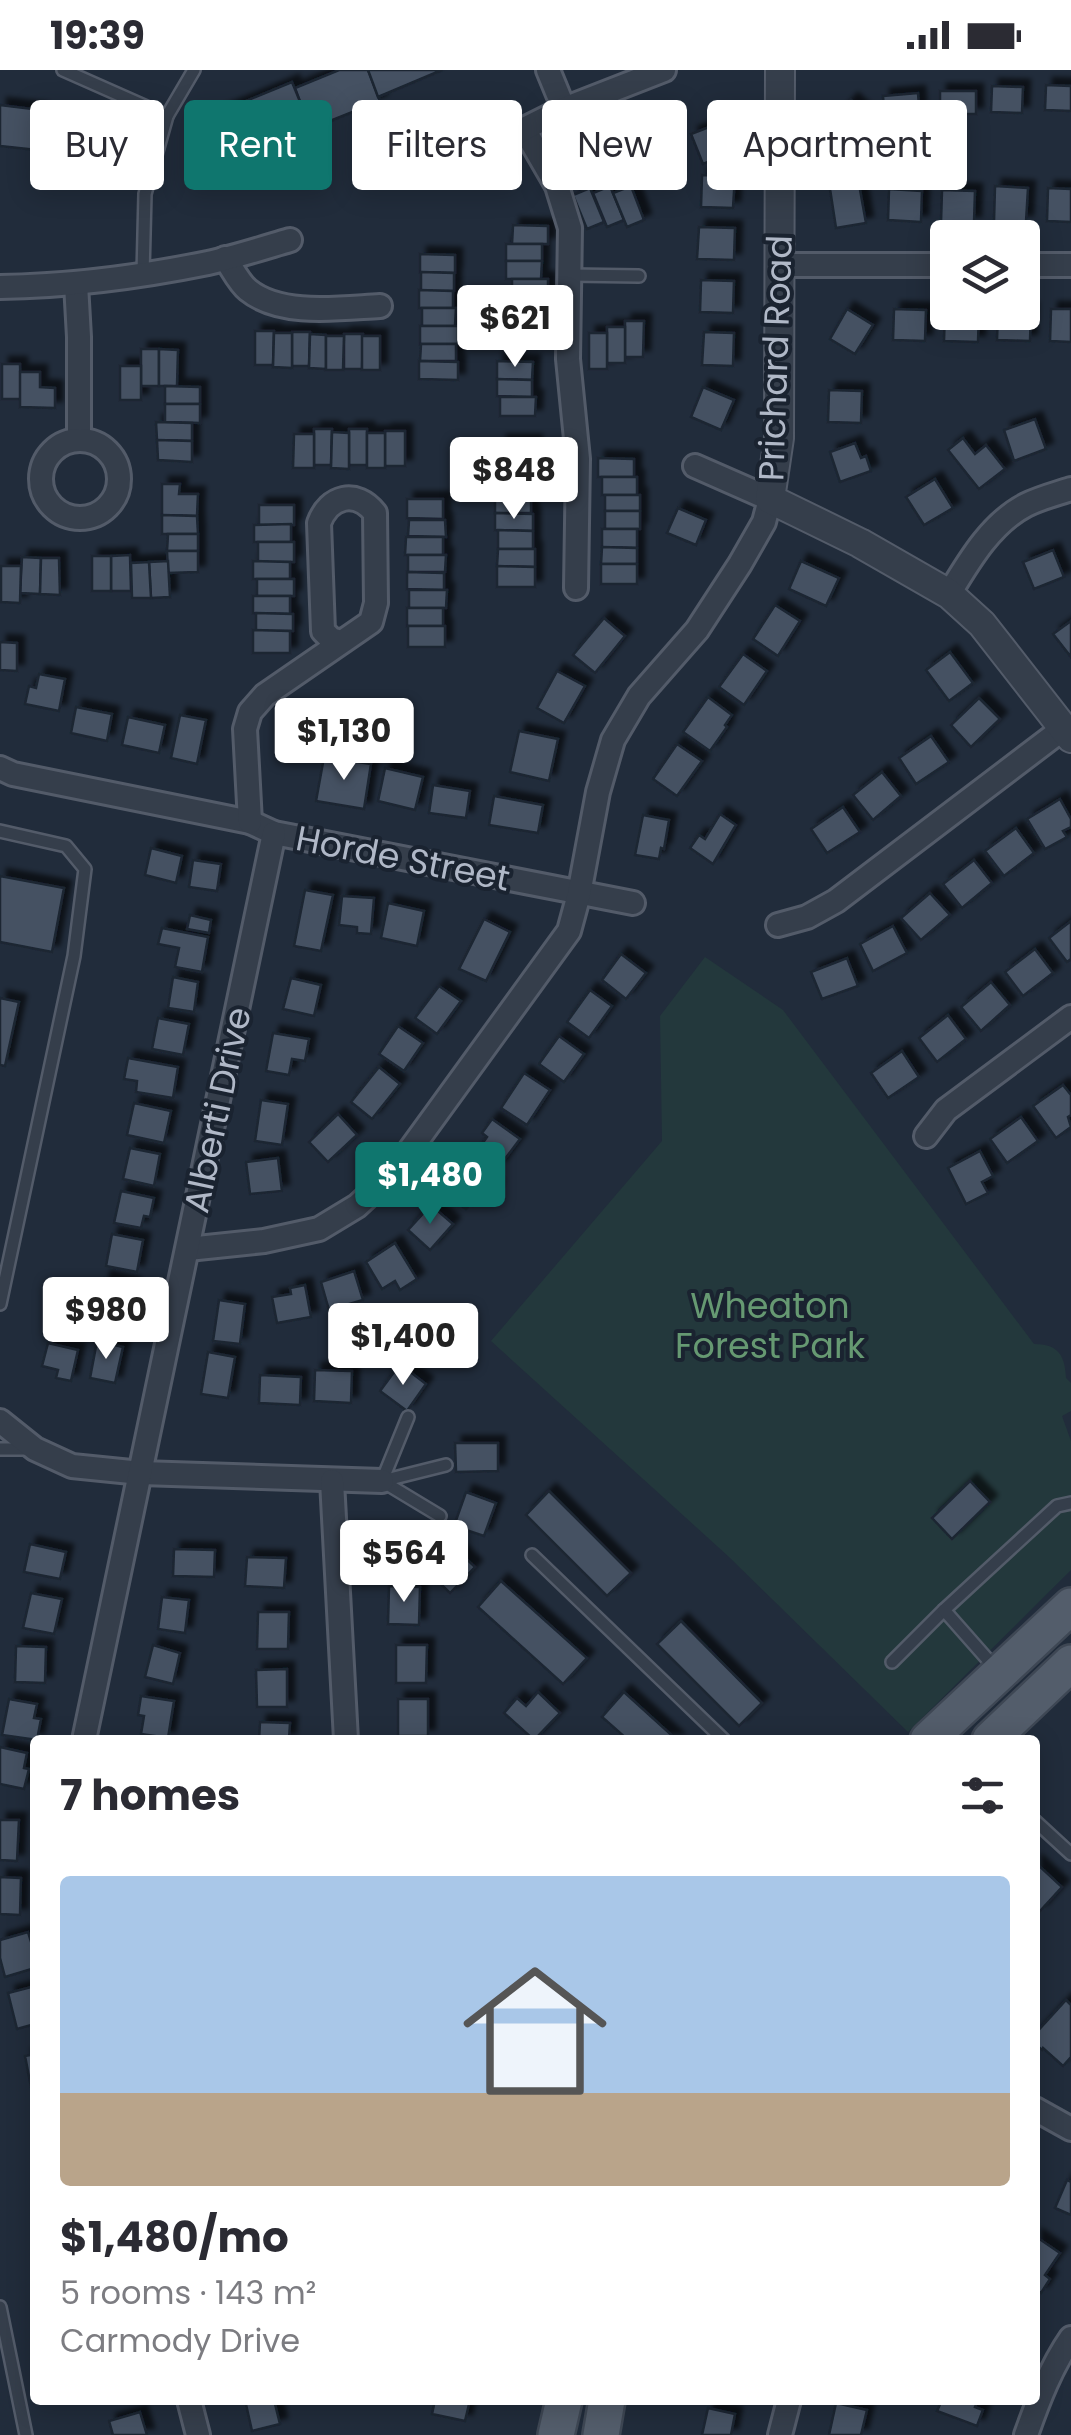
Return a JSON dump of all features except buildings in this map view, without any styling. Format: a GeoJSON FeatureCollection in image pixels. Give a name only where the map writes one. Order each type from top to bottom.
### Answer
{"type":"FeatureCollection","features":[{"type":"Feature","properties":{"kind":"main road"},"geometry":{"type":"LineString","coordinates":[[933,1735],[1071,1606]]}},
{"type":"Feature","properties":{"kind":"main road"},"geometry":{"type":"LineString","coordinates":[[995,1735],[1071,1663]]}},
{"type":"Feature","properties":{"kind":"main road"},"geometry":{"type":"LineString","coordinates":[[556,2435],[563,2405]]}},
{"type":"Feature","properties":{"kind":"main road"},"geometry":{"type":"LineString","coordinates":[[601,2435],[606,2405]]}},
{"type":"Feature","properties":{"kind":"street"},"geometry":{"type":"LineString","coordinates":[[548,70],[560,100]]}},
{"type":"Feature","properties":{"kind":"street"},"geometry":{"type":"LineString","coordinates":[[589,100],[664,70]]}},
{"type":"Feature","properties":{"kind":"street","name":"Prichard Road"},"geometry":{"type":"LineString","coordinates":[[188,1249],[264,1241],[319,1228],[357,1206],[394,1172],[569,931],[598,792],[614,740],[639,696],[697,630],[740,564],[764,522],[770,499],[779,438],[780,70]]}},
{"type":"Feature","properties":{"kind":"street"},"geometry":{"type":"LineString","coordinates":[[542,120],[524,129],[557,186],[570,228],[568,359],[578,459],[576,588]]}},
{"type":"Feature","properties":{"kind":"street"},"geometry":{"type":"LineString","coordinates":[[0,287],[76,284],[143,274],[290,240]]}},
{"type":"Feature","properties":{"kind":"street"},"geometry":{"type":"LineString","coordinates":[[225,258],[248,290],[284,308],[380,306]]}},
{"type":"Feature","properties":{"kind":"street"},"geometry":{"type":"LineString","coordinates":[[779,265],[930,265]]}},
{"type":"Feature","properties":{"kind":"street"},"geometry":{"type":"LineString","coordinates":[[1040,265],[1071,265]]}},
{"type":"Feature","properties":{"kind":"street"},"geometry":{"type":"LineString","coordinates":[[76,284],[80,440]]}},
{"type":"Feature","properties":{"kind":"street"},"geometry":{"type":"LineString","coordinates":[[695,466],[860,542],[949,594],[982,624],[1069,731],[836,901],[807,917],[778,924]]}},
{"type":"Feature","properties":{"kind":"street"},"geometry":{"type":"LineString","coordinates":[[949,594],[979,547],[1003,522],[1024,506],[1071,489]]}},
{"type":"Feature","properties":{"kind":"street"},"geometry":{"type":"LineString","coordinates":[[250,822],[245,730],[250,712],[265,695],[371,622],[376,603],[375,513],[368,503],[352,498],[337,500],[324,508],[319,523],[323,631],[330,639],[341,642]]}},
{"type":"Feature","properties":{"kind":"street","name":"Horde Street"},"geometry":{"type":"LineString","coordinates":[[0,768],[12,774],[250,822],[274,833],[632,903]]}},
{"type":"Feature","properties":{"kind":"street","name":"Alberti Drive"},"geometry":{"type":"LineString","coordinates":[[85,1735],[274,833]]}},
{"type":"Feature","properties":{"kind":"street"},"geometry":{"type":"LineString","coordinates":[[926,1136],[946,1110],[1071,1017]]}},
{"type":"Feature","properties":{"kind":"street"},"geometry":{"type":"LineString","coordinates":[[0,1421],[34,1450],[72,1466],[140,1473],[382,1482]]}},
{"type":"Feature","properties":{"kind":"street"},"geometry":{"type":"LineString","coordinates":[[332,1481],[346,1735]]}},
{"type":"Feature","properties":{"kind":"street"},"geometry":{"type":"LineString","coordinates":[[1040,2112],[1071,2129]]}},
{"type":"Feature","properties":{"kind":"street"},"geometry":{"type":"LineString","coordinates":[[1040,2395],[1071,2338]]}},
{"type":"Feature","properties":{"kind":"street"},"geometry":{"type":"LineString","coordinates":[[190,2405],[198,2435]]}},
{"type":"Feature","properties":{"kind":"street"},"geometry":{"type":"LineString","coordinates":[[780,2435],[788,2405]]}},
{"type":"Feature","properties":{"kind":"street"},"geometry":{"type":"LineString","coordinates":[[1026,2435],[1036,2405]]}},
{"type":"Feature","properties":{"kind":"lane"},"geometry":{"type":"LineString","coordinates":[[63,70],[167,116]]}},
{"type":"Feature","properties":{"kind":"lane"},"geometry":{"type":"LineString","coordinates":[[143,274],[145,194],[167,116],[192,73],[205,70]]}},
{"type":"Feature","properties":{"kind":"lane"},"geometry":{"type":"LineString","coordinates":[[570,275],[639,276]]}},
{"type":"Feature","properties":{"kind":"lane"},"geometry":{"type":"LineString","coordinates":[[0,831],[66,846],[85,869],[74,956],[0,1300]]}},
{"type":"Feature","properties":{"kind":"lane"},"geometry":{"type":"LineString","coordinates":[[0,1232],[14,1235]]}},
{"type":"Feature","properties":{"kind":"lane"},"geometry":{"type":"LineString","coordinates":[[382,1482],[408,1417]]}},
{"type":"Feature","properties":{"kind":"lane"},"geometry":{"type":"LineString","coordinates":[[0,1448],[34,1450]]}},
{"type":"Feature","properties":{"kind":"lane"},"geometry":{"type":"LineString","coordinates":[[382,1482],[446,1464]]}},
{"type":"Feature","properties":{"kind":"lane"},"geometry":{"type":"LineString","coordinates":[[382,1482],[440,1516]]}},
{"type":"Feature","properties":{"kind":"lane"},"geometry":{"type":"LineString","coordinates":[[892,1662],[1057,1506],[1071,1503]]}},
{"type":"Feature","properties":{"kind":"lane"},"geometry":{"type":"LineString","coordinates":[[532,1555],[719,1735]]}},
{"type":"Feature","properties":{"kind":"lane"},"geometry":{"type":"LineString","coordinates":[[944,1610],[999,1673]]}},
{"type":"Feature","properties":{"kind":"lane"},"geometry":{"type":"LineString","coordinates":[[1040,1826],[1071,1854]]}},
{"type":"Feature","properties":{"kind":"lane"},"geometry":{"type":"LineString","coordinates":[[0,2307],[26,2435]]}},
{"type":"Feature","properties":{"kind":"green space","name":"Wheaton Forest Park"},"geometry":{"type":"Polygon","coordinates":[[[705,957],[783,1010],[1034,1344],[1059,1352],[1071,1383],[1071,1411],[1062,1416],[1071,1441],[1071,1570],[908,1732],[728,1556],[491,1341],[662,1141],[660,1016],[705,957]]]}}]}
